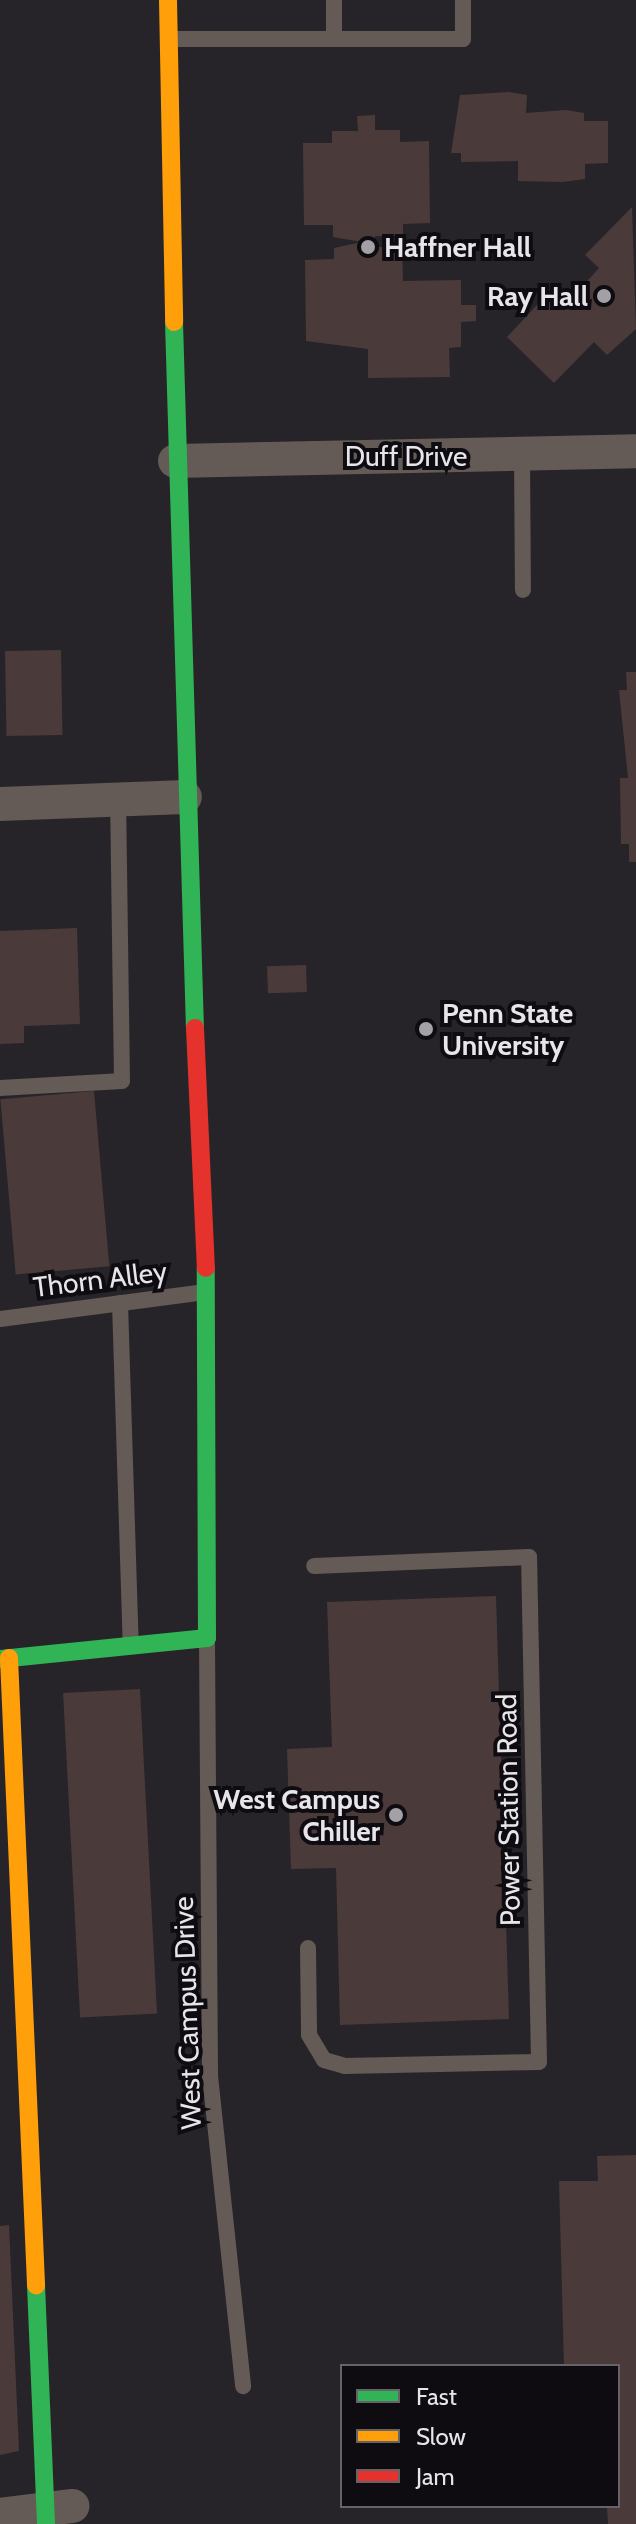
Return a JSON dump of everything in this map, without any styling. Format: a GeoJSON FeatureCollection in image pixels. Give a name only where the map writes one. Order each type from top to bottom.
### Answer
{"type":"FeatureCollection","features":[{"type":"Feature","properties":{"kind":"street"},"geometry":{"type":"LineString","coordinates":[[0,2515],[55,2512],[4,1658],[207,1638],[207,1292],[185,797],[175,461],[168,0]]}},
{"type":"Feature","properties":{"kind":"street","name":"Duff Drive"},"geometry":{"type":"LineString","coordinates":[[175,461],[636,451]]}},
{"type":"Feature","properties":{"kind":"street"},"geometry":{"type":"LineString","coordinates":[[0,804],[185,797]]}},
{"type":"Feature","properties":{"kind":"lane"},"geometry":{"type":"LineString","coordinates":[[334,0],[334,39]]}},
{"type":"Feature","properties":{"kind":"lane"},"geometry":{"type":"LineString","coordinates":[[168,39],[463,39],[463,0]]}},
{"type":"Feature","properties":{"kind":"lane"},"geometry":{"type":"LineString","coordinates":[[522,455],[523,590]]}},
{"type":"Feature","properties":{"kind":"lane"},"geometry":{"type":"LineString","coordinates":[[0,1088],[122,1081],[118,799]]}},
{"type":"Feature","properties":{"kind":"lane","name":"Thorn Alley"},"geometry":{"type":"LineString","coordinates":[[0,1319],[207,1292]]}},
{"type":"Feature","properties":{"kind":"lane"},"geometry":{"type":"LineString","coordinates":[[120,1303],[131,1644]]}},
{"type":"Feature","properties":{"kind":"lane","name":"Power Station Road"},"geometry":{"type":"LineString","coordinates":[[308,1948],[309,2035],[324,2060],[345,2066],[539,2062],[529,1557],[314,1566]]}},
{"type":"Feature","properties":{"kind":"lane","name":"West Campus Drive"},"geometry":{"type":"LineString","coordinates":[[207,1638],[210,2076],[243,2386]]}},
{"type":"Feature","properties":{"kind":"lane"},"geometry":{"type":"LineString","coordinates":[[0,2092],[30,2088]]}},
{"type":"Feature","properties":{"kind":"building"},"geometry":{"type":"Polygon","coordinates":[[[509,92],[527,95],[526,113],[566,110],[584,113],[584,121],[608,121],[608,163],[585,164],[585,179],[563,182],[518,181],[518,161],[461,162],[461,153],[451,153],[460,95],[509,92]]]}},
{"type":"Feature","properties":{"kind":"building","name":"Haffner Hall"},"geometry":{"type":"Polygon","coordinates":[[[375,115],[375,130],[400,130],[400,142],[429,141],[430,223],[403,224],[403,236],[375,236],[375,247],[402,247],[403,281],[461,280],[461,305],[476,305],[476,321],[461,322],[461,347],[449,348],[450,377],[368,378],[368,349],[306,341],[305,260],[334,259],[334,248],[362,242],[333,237],[333,225],[304,225],[303,143],[332,143],[332,131],[358,131],[357,116],[375,115]]]}},
{"type":"Feature","properties":{"kind":"building","name":"Ray Hall"},"geometry":{"type":"Polygon","coordinates":[[[632,207],[636,329],[607,355],[594,342],[554,383],[507,337],[552,289],[566,302],[591,277],[599,268],[585,255],[632,207]]]}},
{"type":"Feature","properties":{"kind":"building"},"geometry":{"type":"Polygon","coordinates":[[[61,650],[62,735],[6,736],[5,651],[61,650]]]}},
{"type":"Feature","properties":{"kind":"building"},"geometry":{"type":"Polygon","coordinates":[[[626,672],[636,672],[636,862],[629,862],[629,844],[621,844],[620,778],[628,778],[619,690],[627,690],[626,672]]]}},
{"type":"Feature","properties":{"kind":"building"},"geometry":{"type":"Polygon","coordinates":[[[77,928],[80,1024],[24,1026],[24,1043],[0,1044],[0,931],[77,928]]]}},
{"type":"Feature","properties":{"kind":"building"},"geometry":{"type":"Polygon","coordinates":[[[306,965],[307,992],[268,993],[267,966],[306,965]]]}},
{"type":"Feature","properties":{"kind":"building"},"geometry":{"type":"Polygon","coordinates":[[[94,1091],[109,1266],[16,1275],[0,1099],[94,1091]]]}},
{"type":"Feature","properties":{"kind":"building","name":"West Campus Chiller"},"geometry":{"type":"Polygon","coordinates":[[[496,1596],[509,2019],[340,2025],[336,1868],[291,1869],[287,1749],[332,1747],[327,1602],[496,1596]]]}},
{"type":"Feature","properties":{"kind":"building"},"geometry":{"type":"Polygon","coordinates":[[[140,1689],[157,2014],[80,2018],[63,1693],[140,1689]]]}},
{"type":"Feature","properties":{"kind":"building"},"geometry":{"type":"Polygon","coordinates":[[[636,2155],[636,2524],[608,2524],[607,2508],[620,2508],[620,2364],[564,2364],[559,2181],[598,2181],[597,2156],[636,2155]]]}},
{"type":"Feature","properties":{"kind":"building"},"geometry":{"type":"Polygon","coordinates":[[[9,2225],[19,2451],[0,2455],[0,2226],[9,2225]]]}},
{"type":"Feature","properties":{"kind":"traffic: fast"},"geometry":{"type":"LineString","coordinates":[[174,322],[195,1028]]}},
{"type":"Feature","properties":{"kind":"traffic: fast"},"geometry":{"type":"LineString","coordinates":[[0,1659],[207,1638],[206,1268]]}},
{"type":"Feature","properties":{"kind":"traffic: fast"},"geometry":{"type":"LineString","coordinates":[[36,2285],[46,2524]]}},
{"type":"Feature","properties":{"kind":"traffic: slow"},"geometry":{"type":"LineString","coordinates":[[168,0],[174,322]]}},
{"type":"Feature","properties":{"kind":"traffic: slow"},"geometry":{"type":"LineString","coordinates":[[9,1658],[36,2285]]}},
{"type":"Feature","properties":{"kind":"traffic: jam"},"geometry":{"type":"LineString","coordinates":[[195,1028],[206,1268]]}},
{"type":"Feature","properties":{"kind":"place","name":"Haffner Hall"},"geometry":{"type":"Point","coordinates":[368,247]}},
{"type":"Feature","properties":{"kind":"place","name":"Ray Hall"},"geometry":{"type":"Point","coordinates":[604,296]}},
{"type":"Feature","properties":{"kind":"place","name":"Penn State University"},"geometry":{"type":"Point","coordinates":[426,1029]}},
{"type":"Feature","properties":{"kind":"place","name":"West Campus Chiller"},"geometry":{"type":"Point","coordinates":[396,1815]}}]}
